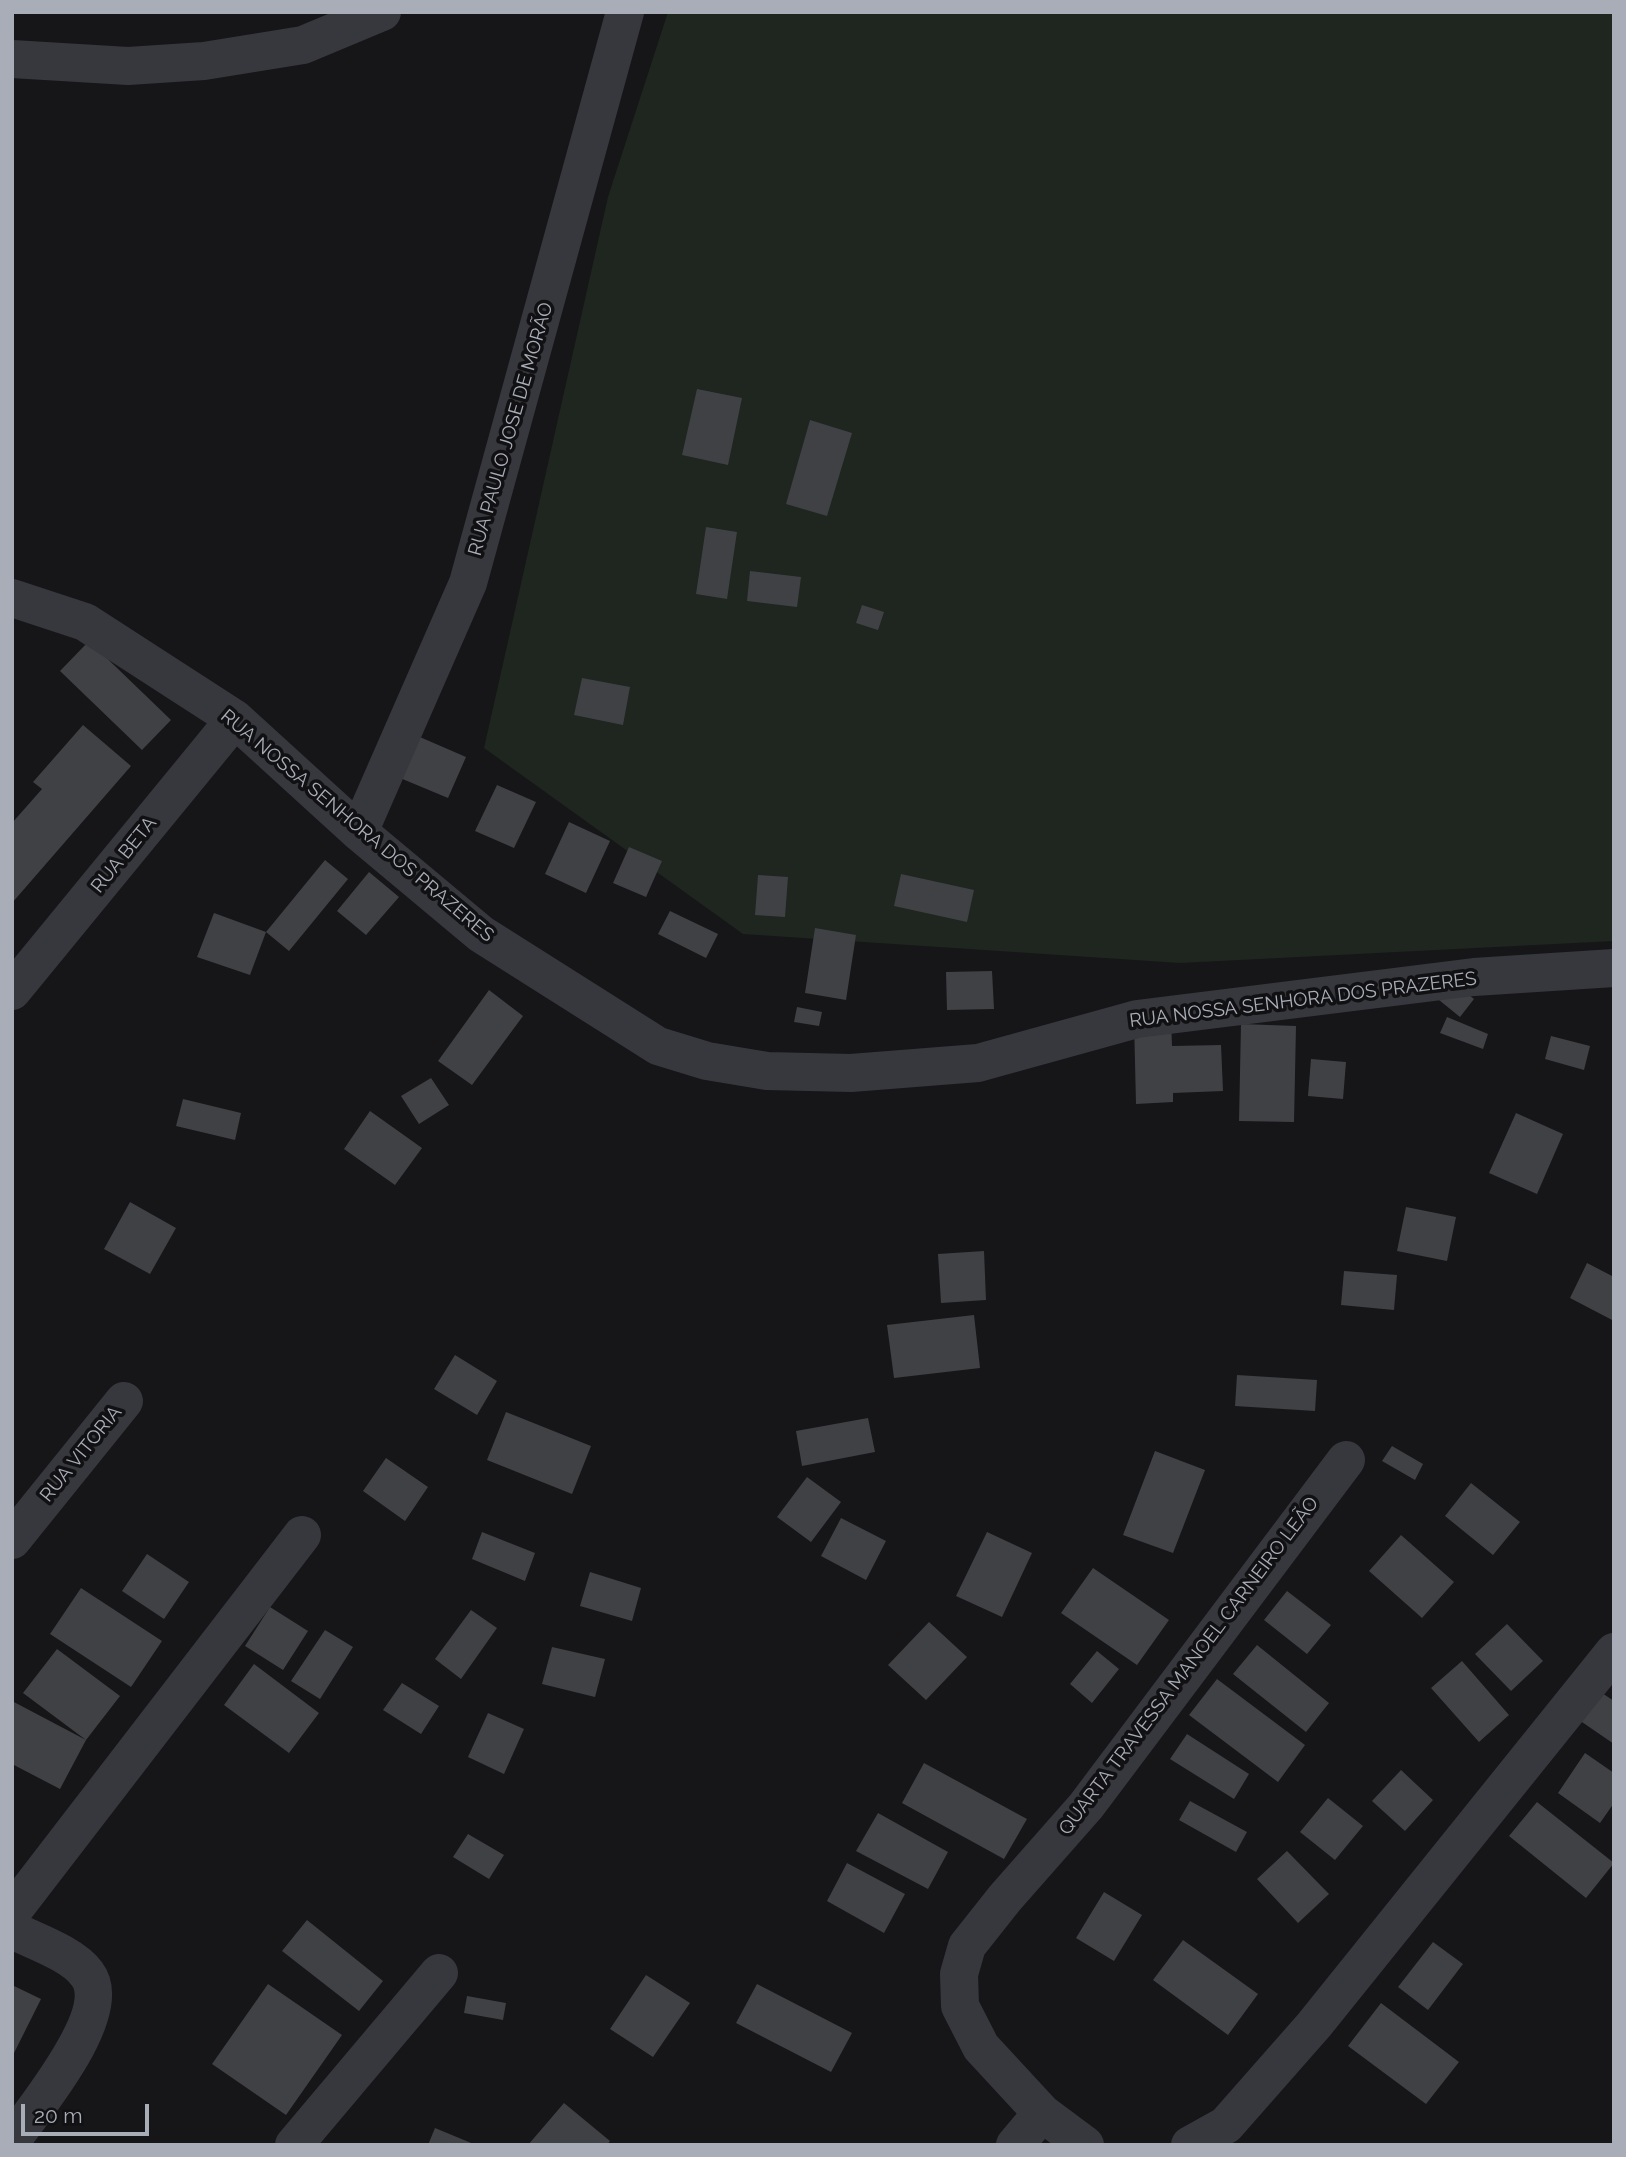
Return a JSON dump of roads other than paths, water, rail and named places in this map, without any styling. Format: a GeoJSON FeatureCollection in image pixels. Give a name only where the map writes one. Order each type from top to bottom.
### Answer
{"type":"FeatureCollection","features":[{"type":"Feature","properties":{"kind":"street"},"geometry":{"type":"LineString","coordinates":[[12,59],[128,66],[205,61],[303,45],[382,12]]}},
{"type":"Feature","properties":{"kind":"street","name":"RUA PAULO JOSE DE MORÃO"},"geometry":{"type":"LineString","coordinates":[[359,832],[468,583],[625,12]]}},
{"type":"Feature","properties":{"kind":"street","name":"RUA NOSSA SENHORA DOS PRAZERES"},"geometry":{"type":"LineString","coordinates":[[12,598],[85,622],[235,719],[359,832],[481,934],[658,1046],[707,1061],[766,1070],[851,1073],[978,1063],[1137,1019],[1474,977],[1614,968]]}},
{"type":"Feature","properties":{"kind":"street","name":"RUA BETA"},"geometry":{"type":"LineString","coordinates":[[12,991],[235,719]]}},
{"type":"Feature","properties":{"kind":"street","name":"RUA VITORIA"},"geometry":{"type":"LineString","coordinates":[[12,1540],[124,1401]]}},
{"type":"Feature","properties":{"kind":"street","name":"QUARTA TRAVESSA MANOEL CARNEIRO LEÃO"},"geometry":{"type":"LineString","coordinates":[[1085,2145],[1042,2113],[981,2047],[960,2006],[959,1974],[967,1946],[1005,1898],[1086,1806],[1346,1460]]}},
{"type":"Feature","properties":{"kind":"street"},"geometry":{"type":"LineString","coordinates":[[12,1912],[302,1535]]}},
{"type":"Feature","properties":{"kind":"street"},"geometry":{"type":"LineString","coordinates":[[1190,2145],[1226,2126],[1314,2025],[1614,1652]]}},
{"type":"Feature","properties":{"kind":"street"},"geometry":{"type":"LineString","coordinates":[[12,1930],[76,1962],[89,1976],[93,1994],[91,2012],[79,2043],[12,2140]]}},
{"type":"Feature","properties":{"kind":"street"},"geometry":{"type":"LineString","coordinates":[[294,2145],[439,1973]]}},
{"type":"Feature","properties":{"kind":"street"},"geometry":{"type":"LineString","coordinates":[[1015,2145],[1042,2113]]}}]}
